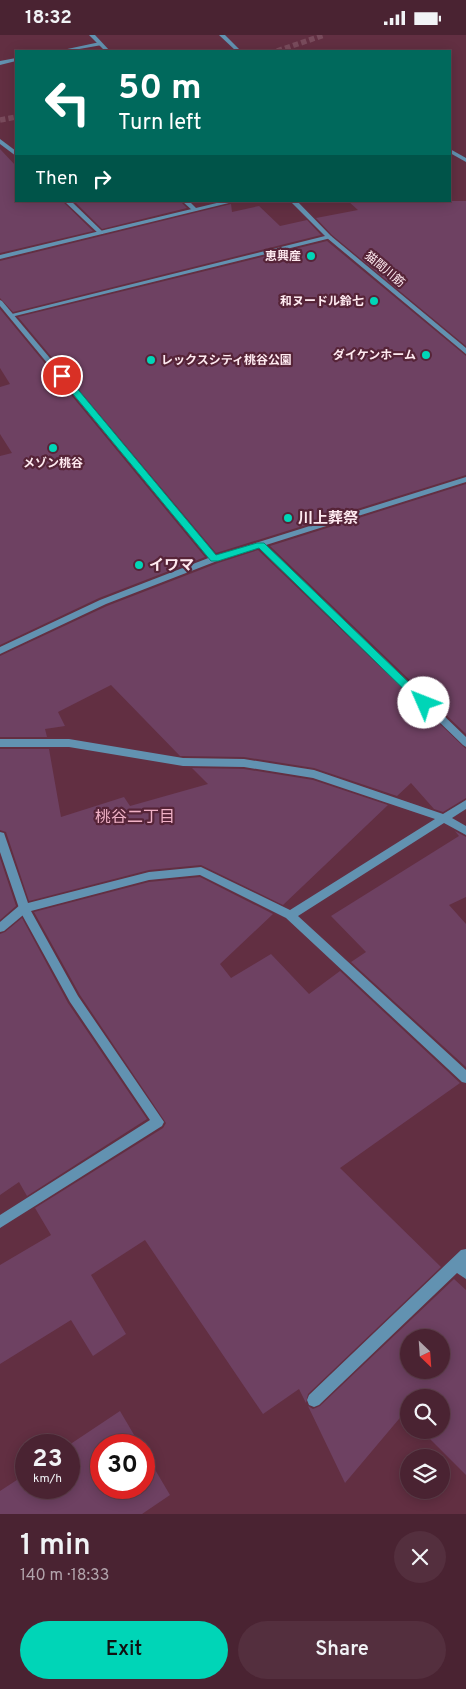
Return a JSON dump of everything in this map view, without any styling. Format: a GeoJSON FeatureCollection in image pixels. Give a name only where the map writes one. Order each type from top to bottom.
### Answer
{"type":"FeatureCollection","features":[{"type":"Feature","properties":{"kind":"street"},"geometry":{"type":"LineString","coordinates":[[92,35],[107,50]]}},
{"type":"Feature","properties":{"kind":"street"},"geometry":{"type":"LineString","coordinates":[[222,35],[238,50]]}},
{"type":"Feature","properties":{"kind":"street"},"geometry":{"type":"LineString","coordinates":[[67,50],[100,44]]}},
{"type":"Feature","properties":{"kind":"street"},"geometry":{"type":"LineString","coordinates":[[0,63],[15,60]]}},
{"type":"Feature","properties":{"kind":"street"},"geometry":{"type":"LineString","coordinates":[[0,141],[15,153]]}},
{"type":"Feature","properties":{"kind":"street"},"geometry":{"type":"LineString","coordinates":[[451,152],[466,160]]}},
{"type":"Feature","properties":{"kind":"street"},"geometry":{"type":"LineString","coordinates":[[68,202],[101,233]]}},
{"type":"Feature","properties":{"kind":"street"},"geometry":{"type":"LineString","coordinates":[[185,202],[195,210]]}},
{"type":"Feature","properties":{"kind":"street"},"geometry":{"type":"LineString","coordinates":[[0,257],[230,202]]}},
{"type":"Feature","properties":{"kind":"street","name":"猫間川筋"},"geometry":{"type":"LineString","coordinates":[[293,202],[330,237],[466,352]]}},
{"type":"Feature","properties":{"kind":"street"},"geometry":{"type":"LineString","coordinates":[[11,315],[330,237]]}},
{"type":"Feature","properties":{"kind":"street"},"geometry":{"type":"LineString","coordinates":[[0,302],[214,559]]}},
{"type":"Feature","properties":{"kind":"street"},"geometry":{"type":"LineString","coordinates":[[0,651],[104,602],[214,559],[466,479]]}},
{"type":"Feature","properties":{"kind":"street"},"geometry":{"type":"LineString","coordinates":[[260,545],[466,743]]}},
{"type":"Feature","properties":{"kind":"street"},"geometry":{"type":"LineString","coordinates":[[0,743],[69,743],[182,762],[244,763],[314,774],[444,817],[466,831]]}},
{"type":"Feature","properties":{"kind":"street"},"geometry":{"type":"LineString","coordinates":[[290,915],[466,804]]}},
{"type":"Feature","properties":{"kind":"street"},"geometry":{"type":"LineString","coordinates":[[0,836],[24,909],[74,999],[158,1122],[0,1222]]}},
{"type":"Feature","properties":{"kind":"street"},"geometry":{"type":"LineString","coordinates":[[0,928],[24,909],[149,876],[201,871],[290,915],[466,1078]]}},
{"type":"Feature","properties":{"kind":"street"},"geometry":{"type":"LineString","coordinates":[[314,1400],[463,1263]]}},
{"type":"Feature","properties":{"kind":"building"},"geometry":{"type":"Polygon","coordinates":[[[0,149],[15,165],[15,202],[63,202],[93,231],[0,253],[0,149]]]}},
{"type":"Feature","properties":{"kind":"building"},"geometry":{"type":"Polygon","coordinates":[[[466,201],[466,346],[332,235],[316,218],[358,210],[349,202],[466,201]]]}},
{"type":"Feature","properties":{"kind":"building"},"geometry":{"type":"Polygon","coordinates":[[[75,202],[181,202],[187,208],[102,229],[75,202]]]}},
{"type":"Feature","properties":{"kind":"building"},"geometry":{"type":"Polygon","coordinates":[[[231,204],[232,212],[259,206],[280,226],[307,220],[321,235],[13,312],[0,298],[0,261],[231,204]]]}},
{"type":"Feature","properties":{"kind":"building"},"geometry":{"type":"Polygon","coordinates":[[[327,241],[466,356],[466,475],[216,553],[18,317],[327,241]]]}},
{"type":"Feature","properties":{"kind":"building"},"geometry":{"type":"Polygon","coordinates":[[[0,309],[205,557],[99,598],[0,645],[0,456],[12,453],[0,434],[0,387],[10,384],[0,368],[0,309]]]}},
{"type":"Feature","properties":{"kind":"building"},"geometry":{"type":"Polygon","coordinates":[[[466,484],[466,734],[270,546],[466,484]]]}},
{"type":"Feature","properties":{"kind":"building"},"geometry":{"type":"Polygon","coordinates":[[[258,550],[466,749],[466,798],[443,812],[434,809],[411,783],[397,796],[314,768],[244,757],[180,756],[111,685],[58,712],[65,726],[45,729],[47,737],[0,737],[0,656],[107,606],[218,563],[258,550]]]}},
{"type":"Feature","properties":{"kind":"building"},"geometry":{"type":"Polygon","coordinates":[[[0,749],[49,749],[61,817],[124,797],[130,806],[208,784],[192,768],[244,769],[313,780],[388,805],[283,905],[201,865],[149,870],[29,901],[6,832],[0,830],[0,749]]]}},
{"type":"Feature","properties":{"kind":"building"},"geometry":{"type":"Polygon","coordinates":[[[455,831],[466,837],[466,897],[449,905],[466,924],[466,1067],[351,962],[366,952],[331,916],[459,836],[455,831]]]}},
{"type":"Feature","properties":{"kind":"building"},"geometry":{"type":"Polygon","coordinates":[[[0,858],[16,906],[0,920],[0,858]]]}},
{"type":"Feature","properties":{"kind":"building"},"geometry":{"type":"Polygon","coordinates":[[[200,877],[273,914],[220,964],[231,978],[271,954],[309,994],[340,971],[460,1083],[340,1168],[441,1267],[308,1394],[306,1403],[299,1389],[263,1414],[145,1240],[91,1275],[126,1334],[93,1356],[71,1320],[0,1364],[0,1265],[51,1235],[35,1208],[163,1128],[166,1123],[80,995],[34,912],[149,882],[200,877]]]}},
{"type":"Feature","properties":{"kind":"building"},"geometry":{"type":"Polygon","coordinates":[[[22,918],[68,1003],[147,1119],[27,1196],[19,1182],[0,1195],[0,934],[22,918]]]}},
{"type":"Feature","properties":{"kind":"building"},"geometry":{"type":"Polygon","coordinates":[[[454,1279],[466,1290],[466,1475],[450,1459],[450,1449],[440,1449],[430,1439],[450,1439],[450,1389],[400,1389],[400,1418],[345,1483],[308,1406],[313,1409],[320,1406],[400,1330],[400,1379],[450,1379],[450,1329],[401,1329],[454,1279]]]}},
{"type":"Feature","properties":{"kind":"building"},"geometry":{"type":"Polygon","coordinates":[[[120,1411],[134,1434],[90,1434],[90,1499],[155,1499],[155,1470],[170,1495],[142,1514],[0,1514],[0,1491],[15,1481],[15,1499],[80,1499],[80,1438],[120,1411]]]}},
{"type":"Feature","properties":{"kind":"tunnel"},"geometry":{"type":"LineString","coordinates":[[280,50],[324,35]]}},
{"type":"Feature","properties":{"kind":"tunnel"},"geometry":{"type":"LineString","coordinates":[[0,120],[15,117]]}},
{"type":"Feature","properties":{"kind":"place","name":"恵興産"},"geometry":{"type":"Point","coordinates":[311,256]}},
{"type":"Feature","properties":{"kind":"place","name":"和ヌードル鈴七"},"geometry":{"type":"Point","coordinates":[374,301]}},
{"type":"Feature","properties":{"kind":"place","name":"ダイケンホーム"},"geometry":{"type":"Point","coordinates":[426,355]}},
{"type":"Feature","properties":{"kind":"place","name":"レックスシティ桃谷公園"},"geometry":{"type":"Point","coordinates":[151,360]}},
{"type":"Feature","properties":{"kind":"place","name":"メゾン桃谷"},"geometry":{"type":"Point","coordinates":[53,448]}},
{"type":"Feature","properties":{"kind":"place","name":"川上葬祭"},"geometry":{"type":"Point","coordinates":[288,518]}},
{"type":"Feature","properties":{"kind":"place","name":"イワマ"},"geometry":{"type":"Point","coordinates":[139,565]}},
{"type":"Feature","properties":{"kind":"district","name":"桃谷二丁目"},"geometry":{"type":"Point","coordinates":[135,816]}},
{"type":"Feature","properties":{"kind":"route"},"geometry":{"type":"LineString","coordinates":[[62,376],[152,482],[214,559],[260,545],[424,703]]}}]}
